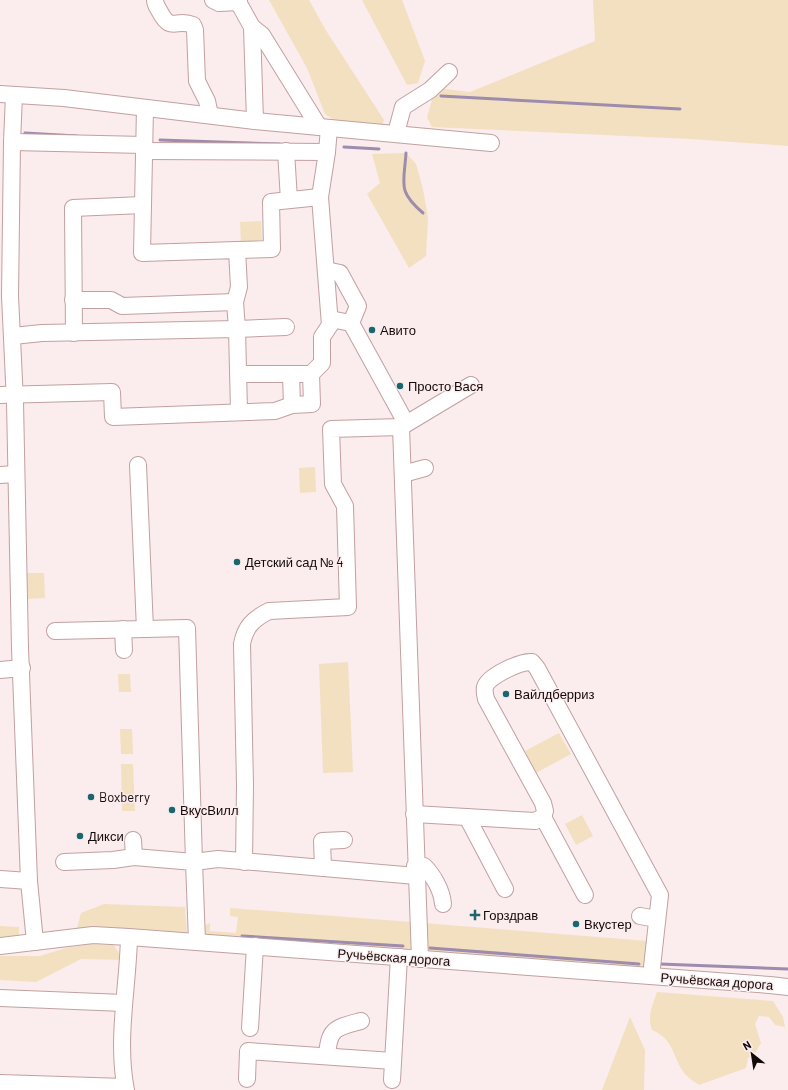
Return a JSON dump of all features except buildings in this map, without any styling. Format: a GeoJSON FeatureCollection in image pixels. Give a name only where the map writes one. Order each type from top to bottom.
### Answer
{"type":"FeatureCollection","features":[{"type":"Feature","properties":{"kind":"street"},"geometry":{"type":"LineString","coordinates":[[155,0],[155,4],[165,22],[168,24],[188,23],[193,25],[195,30],[196,81],[207,101],[210,116]]}},
{"type":"Feature","properties":{"kind":"street"},"geometry":{"type":"LineString","coordinates":[[213,0],[219,3],[238,1],[252,26],[262,35],[324,127],[327,152],[320,197],[330,325],[322,337],[322,363],[311,374],[239,374]]}},
{"type":"Feature","properties":{"kind":"street"},"geometry":{"type":"LineString","coordinates":[[252,26],[255,121]]}},
{"type":"Feature","properties":{"kind":"street"},"geometry":{"type":"LineString","coordinates":[[396,133],[403,107],[430,90],[449,72]]}},
{"type":"Feature","properties":{"kind":"street"},"geometry":{"type":"LineString","coordinates":[[35,942],[30,881],[22,668],[8,475],[7,395],[13,336],[5,296],[12,142],[7,95],[64,98],[255,121],[491,143]]}},
{"type":"Feature","properties":{"kind":"street"},"geometry":{"type":"LineString","coordinates":[[145,108],[142,253],[272,248],[271,202],[320,197]]}},
{"type":"Feature","properties":{"kind":"street"},"geometry":{"type":"LineString","coordinates":[[12,142],[144,148],[327,152]]}},
{"type":"Feature","properties":{"kind":"street"},"geometry":{"type":"LineString","coordinates":[[286,150],[289,200]]}},
{"type":"Feature","properties":{"kind":"street"},"geometry":{"type":"LineString","coordinates":[[74,333],[73,208],[142,205]]}},
{"type":"Feature","properties":{"kind":"street"},"geometry":{"type":"LineString","coordinates":[[237,250],[239,287],[235,302],[239,374],[239,411]]}},
{"type":"Feature","properties":{"kind":"street"},"geometry":{"type":"LineString","coordinates":[[326,270],[340,273],[358,306],[351,322]]}},
{"type":"Feature","properties":{"kind":"street"},"geometry":{"type":"LineString","coordinates":[[73,300],[111,300],[122,306],[235,302]]}},
{"type":"Feature","properties":{"kind":"street"},"geometry":{"type":"LineString","coordinates":[[330,319],[351,322]]}},
{"type":"Feature","properties":{"kind":"street"},"geometry":{"type":"LineString","coordinates":[[351,322],[404,425],[403,474],[420,959]]}},
{"type":"Feature","properties":{"kind":"street"},"geometry":{"type":"LineString","coordinates":[[13,336],[286,327]]}},
{"type":"Feature","properties":{"kind":"street"},"geometry":{"type":"LineString","coordinates":[[7,395],[112,392],[113,417],[239,411],[275,411],[292,405],[312,404],[311,374]]}},
{"type":"Feature","properties":{"kind":"street"},"geometry":{"type":"LineString","coordinates":[[291,375],[292,405]]}},
{"type":"Feature","properties":{"kind":"street"},"geometry":{"type":"LineString","coordinates":[[244,862],[245,746],[242,644],[244,634],[249,624],[257,617],[269,611],[348,607],[345,506],[333,484],[331,429],[404,425],[471,385]]}},
{"type":"Feature","properties":{"kind":"street"},"geometry":{"type":"LineString","coordinates":[[138,465],[145,629]]}},
{"type":"Feature","properties":{"kind":"street"},"geometry":{"type":"LineString","coordinates":[[403,474],[425,468]]}},
{"type":"Feature","properties":{"kind":"street"},"geometry":{"type":"LineString","coordinates":[[55,631],[187,628],[197,942]]}},
{"type":"Feature","properties":{"kind":"street"},"geometry":{"type":"LineString","coordinates":[[123,629],[124,650]]}},
{"type":"Feature","properties":{"kind":"street"},"geometry":{"type":"LineString","coordinates":[[414,814],[535,821],[543,817],[546,811],[543,803],[486,699],[485,693],[485,686],[489,680],[525,662],[532,662],[537,668],[660,896],[651,976]]}},
{"type":"Feature","properties":{"kind":"street"},"geometry":{"type":"LineString","coordinates":[[0,670],[22,668]]}},
{"type":"Feature","properties":{"kind":"street"},"geometry":{"type":"LineString","coordinates":[[467,817],[505,889]]}},
{"type":"Feature","properties":{"kind":"street"},"geometry":{"type":"LineString","coordinates":[[543,817],[585,895]]}},
{"type":"Feature","properties":{"kind":"street"},"geometry":{"type":"LineString","coordinates":[[133,840],[134,857]]}},
{"type":"Feature","properties":{"kind":"street"},"geometry":{"type":"LineString","coordinates":[[323,868],[322,841],[344,840]]}},
{"type":"Feature","properties":{"kind":"street"},"geometry":{"type":"LineString","coordinates":[[64,862],[113,860],[134,857],[194,862],[218,859],[323,868],[416,871],[424,866],[448,904],[418,902]]}},
{"type":"Feature","properties":{"kind":"street"},"geometry":{"type":"LineString","coordinates":[[0,879],[30,881]]}},
{"type":"Feature","properties":{"kind":"street"},"geometry":{"type":"LineString","coordinates":[[640,916],[657,919]]}},
{"type":"Feature","properties":{"kind":"street","name":"Ручьёвская дорога"},"geometry":{"type":"LineString","coordinates":[[0,946],[93,935],[788,987]]}},
{"type":"Feature","properties":{"kind":"street"},"geometry":{"type":"LineString","coordinates":[[0,1083],[126,1089],[122,1074],[124,1003],[128,969],[129,937]]}},
{"type":"Feature","properties":{"kind":"street"},"geometry":{"type":"LineString","coordinates":[[250,1028],[255,946]]}},
{"type":"Feature","properties":{"kind":"street"},"geometry":{"type":"LineString","coordinates":[[392,1080],[399,957]]}},
{"type":"Feature","properties":{"kind":"street"},"geometry":{"type":"LineString","coordinates":[[0,998],[124,1003]]}},
{"type":"Feature","properties":{"kind":"street"},"geometry":{"type":"LineString","coordinates":[[327,1056],[328,1039],[333,1032],[342,1026],[361,1021]]}},
{"type":"Feature","properties":{"kind":"street"},"geometry":{"type":"LineString","coordinates":[[247,1079],[248,1051],[393,1061]]}},
{"type":"Feature","properties":{"kind":"shaded area"},"geometry":{"type":"Polygon","coordinates":[[[269,0],[309,0],[325,29],[384,120],[382,126],[337,122],[325,114],[307,68],[269,0]]]}},
{"type":"Feature","properties":{"kind":"shaded area"},"geometry":{"type":"Polygon","coordinates":[[[362,0],[402,0],[425,61],[418,83],[407,85],[362,0]]]}},
{"type":"Feature","properties":{"kind":"shaded area"},"geometry":{"type":"Polygon","coordinates":[[[593,0],[788,0],[788,146],[691,139],[432,127],[427,117],[432,100],[438,88],[470,92],[595,41],[593,0]]]}},
{"type":"Feature","properties":{"kind":"shaded area"},"geometry":{"type":"Polygon","coordinates":[[[406,153],[416,164],[423,189],[428,218],[426,256],[409,268],[367,194],[380,183],[372,154],[406,153]]]}},
{"type":"Feature","properties":{"kind":"shaded area"},"geometry":{"type":"Polygon","coordinates":[[[261,221],[262,242],[241,243],[240,222],[261,221]]]}},
{"type":"Feature","properties":{"kind":"shaded area"},"geometry":{"type":"Polygon","coordinates":[[[315,467],[316,492],[300,493],[299,468],[315,467]]]}},
{"type":"Feature","properties":{"kind":"shaded area"},"geometry":{"type":"Polygon","coordinates":[[[25,573],[44,573],[45,598],[26,599],[25,573]]]}},
{"type":"Feature","properties":{"kind":"shaded area"},"geometry":{"type":"Polygon","coordinates":[[[348,662],[353,772],[323,773],[319,664],[348,662]]]}},
{"type":"Feature","properties":{"kind":"shaded area"},"geometry":{"type":"Polygon","coordinates":[[[118,674],[130,674],[131,692],[119,692],[118,674]]]}},
{"type":"Feature","properties":{"kind":"shaded area"},"geometry":{"type":"Polygon","coordinates":[[[120,729],[132,729],[133,754],[121,754],[120,729]]]}},
{"type":"Feature","properties":{"kind":"shaded area"},"geometry":{"type":"Polygon","coordinates":[[[559,733],[571,754],[536,773],[525,751],[559,733]]]}},
{"type":"Feature","properties":{"kind":"shaded area"},"geometry":{"type":"Polygon","coordinates":[[[121,764],[133,764],[135,811],[122,811],[121,764]]]}},
{"type":"Feature","properties":{"kind":"shaded area"},"geometry":{"type":"Polygon","coordinates":[[[582,815],[593,836],[576,845],[565,824],[582,815]]]}},
{"type":"Feature","properties":{"kind":"shaded area"},"geometry":{"type":"Polygon","coordinates":[[[104,904],[185,907],[187,934],[77,929],[81,913],[104,904]]]}},
{"type":"Feature","properties":{"kind":"shaded area"},"geometry":{"type":"Polygon","coordinates":[[[230,908],[411,922],[412,951],[204,936],[203,926],[210,923],[210,931],[236,933],[238,917],[230,916],[230,908]]]}},
{"type":"Feature","properties":{"kind":"shaded area"},"geometry":{"type":"Polygon","coordinates":[[[424,923],[647,941],[644,967],[424,952],[424,923]]]}},
{"type":"Feature","properties":{"kind":"shaded area"},"geometry":{"type":"Polygon","coordinates":[[[0,926],[19,927],[19,935],[0,938],[0,926]]]}},
{"type":"Feature","properties":{"kind":"shaded area"},"geometry":{"type":"Polygon","coordinates":[[[90,944],[114,945],[123,960],[81,959],[36,982],[0,980],[0,956],[40,956],[66,948],[90,944]]]}},
{"type":"Feature","properties":{"kind":"shaded area"},"geometry":{"type":"Polygon","coordinates":[[[657,992],[773,1001],[783,1017],[785,1027],[775,1025],[769,1017],[759,1016],[755,1024],[761,1043],[756,1052],[748,1058],[746,1068],[699,1085],[685,1074],[665,1039],[660,1034],[652,1030],[650,1015],[657,992]]]}},
{"type":"Feature","properties":{"kind":"shaded area"},"geometry":{"type":"Polygon","coordinates":[[[630,1017],[645,1050],[644,1090],[602,1090],[630,1017]]]}},
{"type":"Feature","properties":{"kind":"waterway"},"geometry":{"type":"LineString","coordinates":[[441,96],[680,109]]}},
{"type":"Feature","properties":{"kind":"waterway"},"geometry":{"type":"LineString","coordinates":[[25,133],[77,136]]}},
{"type":"Feature","properties":{"kind":"waterway"},"geometry":{"type":"LineString","coordinates":[[160,140],[280,144]]}},
{"type":"Feature","properties":{"kind":"waterway"},"geometry":{"type":"LineString","coordinates":[[344,147],[379,149]]}},
{"type":"Feature","properties":{"kind":"waterway"},"geometry":{"type":"LineString","coordinates":[[406,153],[404,186],[409,199],[423,213]]}},
{"type":"Feature","properties":{"kind":"waterway"},"geometry":{"type":"LineString","coordinates":[[242,936],[403,946]]}},
{"type":"Feature","properties":{"kind":"waterway"},"geometry":{"type":"LineString","coordinates":[[430,948],[639,964]]}},
{"type":"Feature","properties":{"kind":"waterway"},"geometry":{"type":"LineString","coordinates":[[660,964],[788,969]]}},
{"type":"Feature","properties":{"kind":"place","name":"Авито"},"geometry":{"type":"Point","coordinates":[372,330]}},
{"type":"Feature","properties":{"kind":"place","name":"Просто Вася"},"geometry":{"type":"Point","coordinates":[400,386]}},
{"type":"Feature","properties":{"kind":"place","name":"Детский сад № 4"},"geometry":{"type":"Point","coordinates":[237,562]}},
{"type":"Feature","properties":{"kind":"place","name":"Вайлдберриз"},"geometry":{"type":"Point","coordinates":[506,694]}},
{"type":"Feature","properties":{"kind":"place","name":"Boxberry"},"geometry":{"type":"Point","coordinates":[91,797]}},
{"type":"Feature","properties":{"kind":"place","name":"ВкусВилл"},"geometry":{"type":"Point","coordinates":[172,810]}},
{"type":"Feature","properties":{"kind":"place","name":"Дикси"},"geometry":{"type":"Point","coordinates":[80,836]}},
{"type":"Feature","properties":{"kind":"place","name":"Горздрав"},"geometry":{"type":"Point","coordinates":[475,915]}},
{"type":"Feature","properties":{"kind":"place","name":"Вкустер"},"geometry":{"type":"Point","coordinates":[576,924]}}]}
